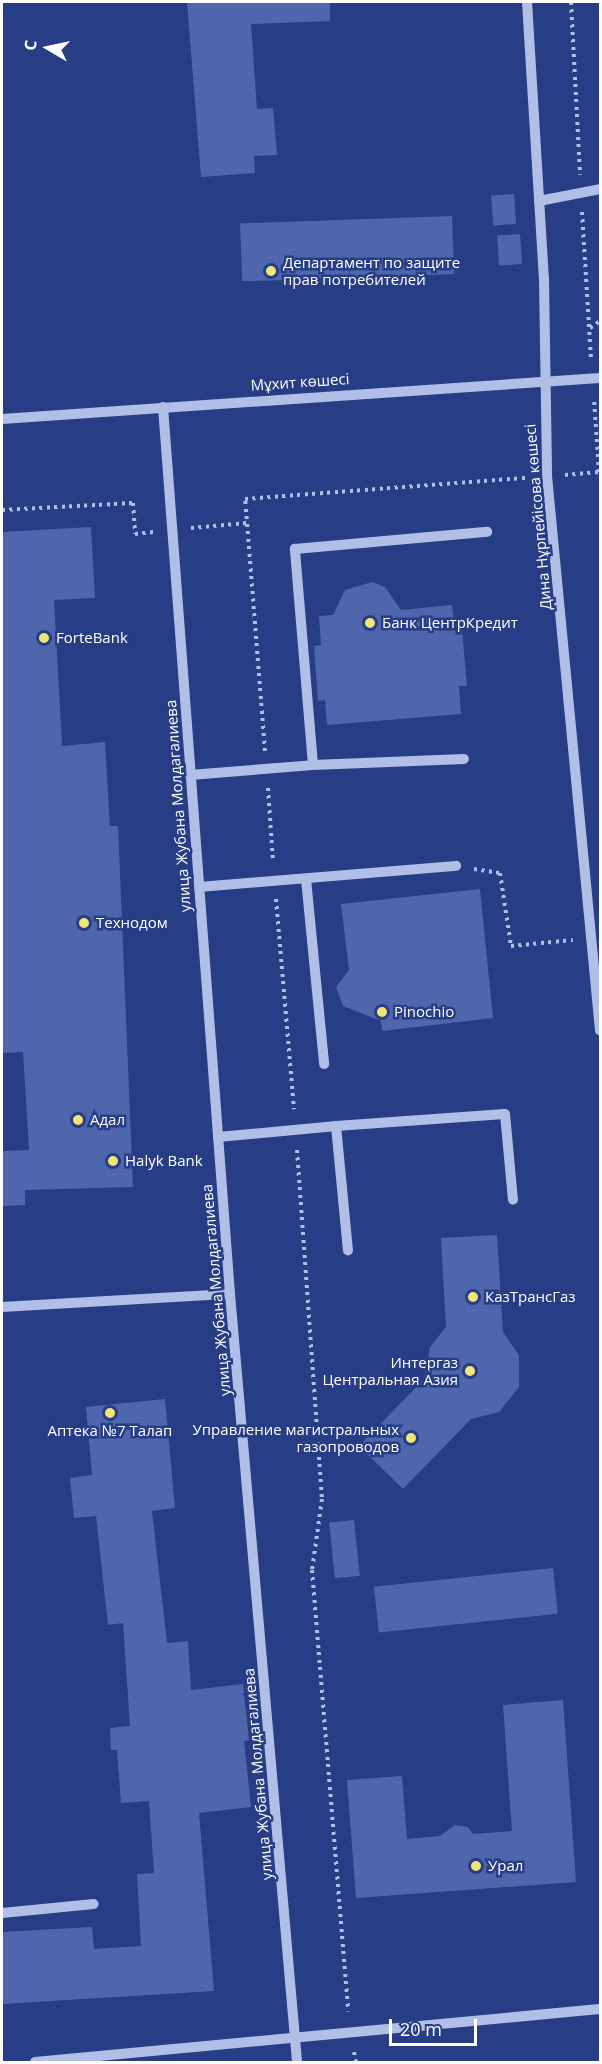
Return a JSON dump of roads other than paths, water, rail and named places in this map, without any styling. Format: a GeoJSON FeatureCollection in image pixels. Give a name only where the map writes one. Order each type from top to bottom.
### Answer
{"type":"FeatureCollection","features":[{"type":"Feature","properties":{"kind":"street","name":"Дина Нұрпейісова көшесі"},"geometry":{"type":"LineString","coordinates":[[527,2],[539,201],[547,477],[600,1030]]}},
{"type":"Feature","properties":{"kind":"street"},"geometry":{"type":"LineString","coordinates":[[539,201],[600,189]]}},
{"type":"Feature","properties":{"kind":"street","name":"Мұхит көшесі"},"geometry":{"type":"LineString","coordinates":[[2,419],[543,379],[596,379]]}},
{"type":"Feature","properties":{"kind":"street","name":"улица Жубана Молдагалиева"},"geometry":{"type":"LineString","coordinates":[[163,407],[230,1294],[297,2062]]}},
{"type":"Feature","properties":{"kind":"street"},"geometry":{"type":"LineString","coordinates":[[313,765],[295,549],[487,532]]}},
{"type":"Feature","properties":{"kind":"street"},"geometry":{"type":"LineString","coordinates":[[190,775],[313,765],[464,759]]}},
{"type":"Feature","properties":{"kind":"street"},"geometry":{"type":"LineString","coordinates":[[199,888],[456,866]]}},
{"type":"Feature","properties":{"kind":"street"},"geometry":{"type":"LineString","coordinates":[[306,879],[324,1064]]}},
{"type":"Feature","properties":{"kind":"street"},"geometry":{"type":"LineString","coordinates":[[218,1137],[505,1114],[513,1200]]}},
{"type":"Feature","properties":{"kind":"street"},"geometry":{"type":"LineString","coordinates":[[336,1126],[348,1250]]}},
{"type":"Feature","properties":{"kind":"street"},"geometry":{"type":"LineString","coordinates":[[2,1307],[230,1294]]}},
{"type":"Feature","properties":{"kind":"street"},"geometry":{"type":"LineString","coordinates":[[2,1912],[94,1904]]}},
{"type":"Feature","properties":{"kind":"street"},"geometry":{"type":"LineString","coordinates":[[35,2062],[600,2009]]}},
{"type":"Feature","properties":{"kind":"place","name":"Департамент по защите прав потребителей"},"geometry":{"type":"Point","coordinates":[271,271]}},
{"type":"Feature","properties":{"kind":"place","name":"Банк ЦентрКредит"},"geometry":{"type":"Point","coordinates":[370,623]}},
{"type":"Feature","properties":{"kind":"place","name":"ForteBank"},"geometry":{"type":"Point","coordinates":[44,638]}},
{"type":"Feature","properties":{"kind":"place","name":"Технодом"},"geometry":{"type":"Point","coordinates":[84,923]}},
{"type":"Feature","properties":{"kind":"place","name":"Pinochio"},"geometry":{"type":"Point","coordinates":[382,1012]}},
{"type":"Feature","properties":{"kind":"place","name":"Адал"},"geometry":{"type":"Point","coordinates":[78,1120]}},
{"type":"Feature","properties":{"kind":"place","name":"Halyk Bank"},"geometry":{"type":"Point","coordinates":[113,1161]}},
{"type":"Feature","properties":{"kind":"place","name":"КазТрансГаз"},"geometry":{"type":"Point","coordinates":[473,1297]}},
{"type":"Feature","properties":{"kind":"place","name":"Интергаз Центральная Азия"},"geometry":{"type":"Point","coordinates":[470,1371]}},
{"type":"Feature","properties":{"kind":"place","name":"Аптека №7 Талап"},"geometry":{"type":"Point","coordinates":[110,1413]}},
{"type":"Feature","properties":{"kind":"place","name":"Управление магистральных газопроводов"},"geometry":{"type":"Point","coordinates":[411,1438]}},
{"type":"Feature","properties":{"kind":"place","name":"Урал"},"geometry":{"type":"Point","coordinates":[476,1866]}}]}
